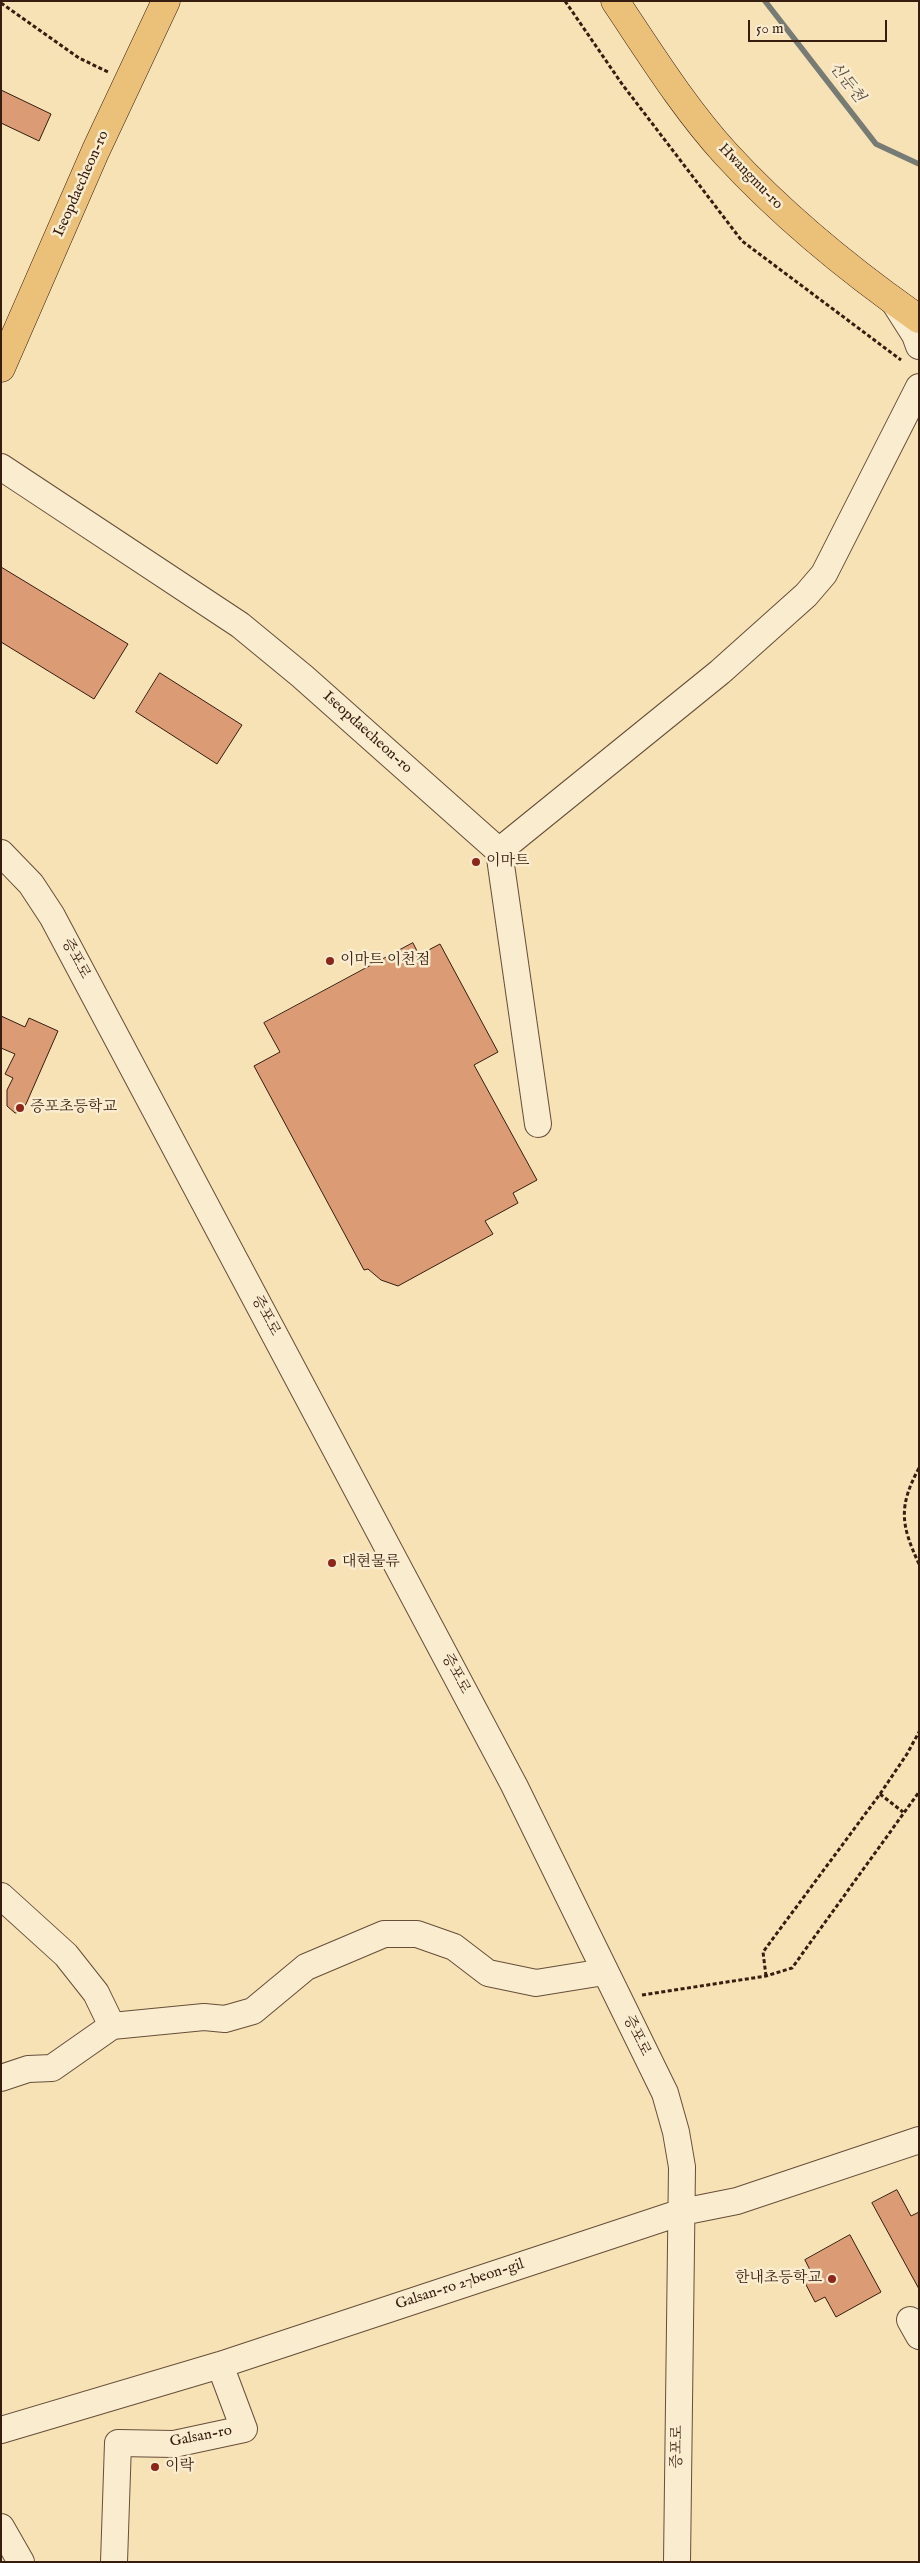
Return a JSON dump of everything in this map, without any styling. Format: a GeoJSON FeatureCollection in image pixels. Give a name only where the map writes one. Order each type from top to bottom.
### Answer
{"type":"FeatureCollection","features":[{"type":"Feature","properties":{"kind":"main road","name":"Iseopdaecheon-ro"},"geometry":{"type":"LineString","coordinates":[[1,368],[127,81],[166,1]]}},
{"type":"Feature","properties":{"kind":"main road","name":"Hwangmu-ro"},"geometry":{"type":"LineString","coordinates":[[615,1],[681,98],[725,154],[822,248],[919,319]]}},
{"type":"Feature","properties":{"kind":"street"},"geometry":{"type":"LineString","coordinates":[[894,302],[915,335],[910,353]]}},
{"type":"Feature","properties":{"kind":"street"},"geometry":{"type":"LineString","coordinates":[[538,1124],[499,851],[720,672],[806,596],[824,574],[919,387]]}},
{"type":"Feature","properties":{"kind":"street","name":"Iseopdaecheon-ro"},"geometry":{"type":"LineString","coordinates":[[1,467],[240,625],[302,676],[499,851]]}},
{"type":"Feature","properties":{"kind":"street","name":"증포로"},"geometry":{"type":"LineString","coordinates":[[1,853],[31,884],[56,924],[514,1785],[664,2093],[676,2132],[682,2167],[677,2562]]}},
{"type":"Feature","properties":{"kind":"street"},"geometry":{"type":"LineString","coordinates":[[1,1896],[66,1955],[96,1993],[112,2026]]}},
{"type":"Feature","properties":{"kind":"street"},"geometry":{"type":"LineString","coordinates":[[1,2078],[28,2069],[52,2068],[112,2026],[204,2017],[225,2019],[253,2011],[306,1967],[384,1934],[417,1934],[454,1946],[488,1973],[536,1983],[604,1972]]}},
{"type":"Feature","properties":{"kind":"street","name":"Galsan-ro 27beon-gil"},"geometry":{"type":"LineString","coordinates":[[1,2430],[220,2365],[682,2212],[737,2201],[919,2140]]}},
{"type":"Feature","properties":{"kind":"street","name":"Galsan-ro"},"geometry":{"type":"LineString","coordinates":[[114,2562],[118,2443],[174,2444],[244,2428],[220,2365]]}},
{"type":"Feature","properties":{"kind":"street"},"geometry":{"type":"LineString","coordinates":[[1,2527],[21,2562]]}},
{"type":"Feature","properties":{"kind":"path"},"geometry":{"type":"LineString","coordinates":[[564,1],[622,84],[742,240],[910,353]]}},
{"type":"Feature","properties":{"kind":"path"},"geometry":{"type":"LineString","coordinates":[[1,3],[79,58],[127,81]]}},
{"type":"Feature","properties":{"kind":"path"},"geometry":{"type":"LineString","coordinates":[[919,1468],[906,1490],[903,1519],[919,1564]]}},
{"type":"Feature","properties":{"kind":"path"},"geometry":{"type":"LineString","coordinates":[[766,1976],[763,1952],[880,1794],[908,1754],[919,1732]]}},
{"type":"Feature","properties":{"kind":"path"},"geometry":{"type":"LineString","coordinates":[[619,2001],[658,1992],[766,1976],[792,1968],[919,1792]]}},
{"type":"Feature","properties":{"kind":"path"},"geometry":{"type":"LineString","coordinates":[[880,1794],[903,1812]]}},
{"type":"Feature","properties":{"kind":"building"},"geometry":{"type":"Polygon","coordinates":[[[1,90],[51,114],[39,141],[1,123],[1,90]]]}},
{"type":"Feature","properties":{"kind":"building"},"geometry":{"type":"Polygon","coordinates":[[[1,567],[128,644],[94,699],[1,642],[1,567]]]}},
{"type":"Feature","properties":{"kind":"building"},"geometry":{"type":"Polygon","coordinates":[[[160,673],[242,725],[217,764],[136,712],[160,673]]]}},
{"type":"Feature","properties":{"kind":"building"},"geometry":{"type":"Polygon","coordinates":[[[413,943],[419,955],[440,944],[498,1052],[474,1065],[537,1180],[513,1193],[518,1203],[485,1221],[493,1234],[398,1286],[381,1280],[368,1269],[364,1270],[254,1066],[280,1052],[264,1023],[413,943]]]}},
{"type":"Feature","properties":{"kind":"building"},"geometry":{"type":"Polygon","coordinates":[[[1,1016],[25,1027],[29,1018],[58,1031],[26,1104],[20,1112],[15,1113],[7,1106],[7,1090],[13,1078],[5,1074],[15,1054],[1,1048],[1,1016]]]}},
{"type":"Feature","properties":{"kind":"building"},"geometry":{"type":"Polygon","coordinates":[[[897,2190],[911,2216],[919,2212],[919,2289],[872,2203],[897,2190]]]}},
{"type":"Feature","properties":{"kind":"building"},"geometry":{"type":"Polygon","coordinates":[[[850,2235],[881,2292],[836,2317],[825,2297],[815,2302],[803,2279],[812,2274],[805,2260],[850,2235]]]}},
{"type":"Feature","properties":{"kind":"waterway","name":"신둔천"},"geometry":{"type":"LineString","coordinates":[[765,1],[876,144],[919,164]]}},
{"type":"Feature","properties":{"kind":"place","name":"이마트"},"geometry":{"type":"Point","coordinates":[476,862]}},
{"type":"Feature","properties":{"kind":"place","name":"이마트 이천점"},"geometry":{"type":"Point","coordinates":[330,961]}},
{"type":"Feature","properties":{"kind":"place","name":"증포초등학교"},"geometry":{"type":"Point","coordinates":[20,1108]}},
{"type":"Feature","properties":{"kind":"place","name":"대현물류"},"geometry":{"type":"Point","coordinates":[332,1563]}},
{"type":"Feature","properties":{"kind":"place","name":"한내초등학교"},"geometry":{"type":"Point","coordinates":[832,2279]}},
{"type":"Feature","properties":{"kind":"place","name":"이락"},"geometry":{"type":"Point","coordinates":[155,2467]}}]}
